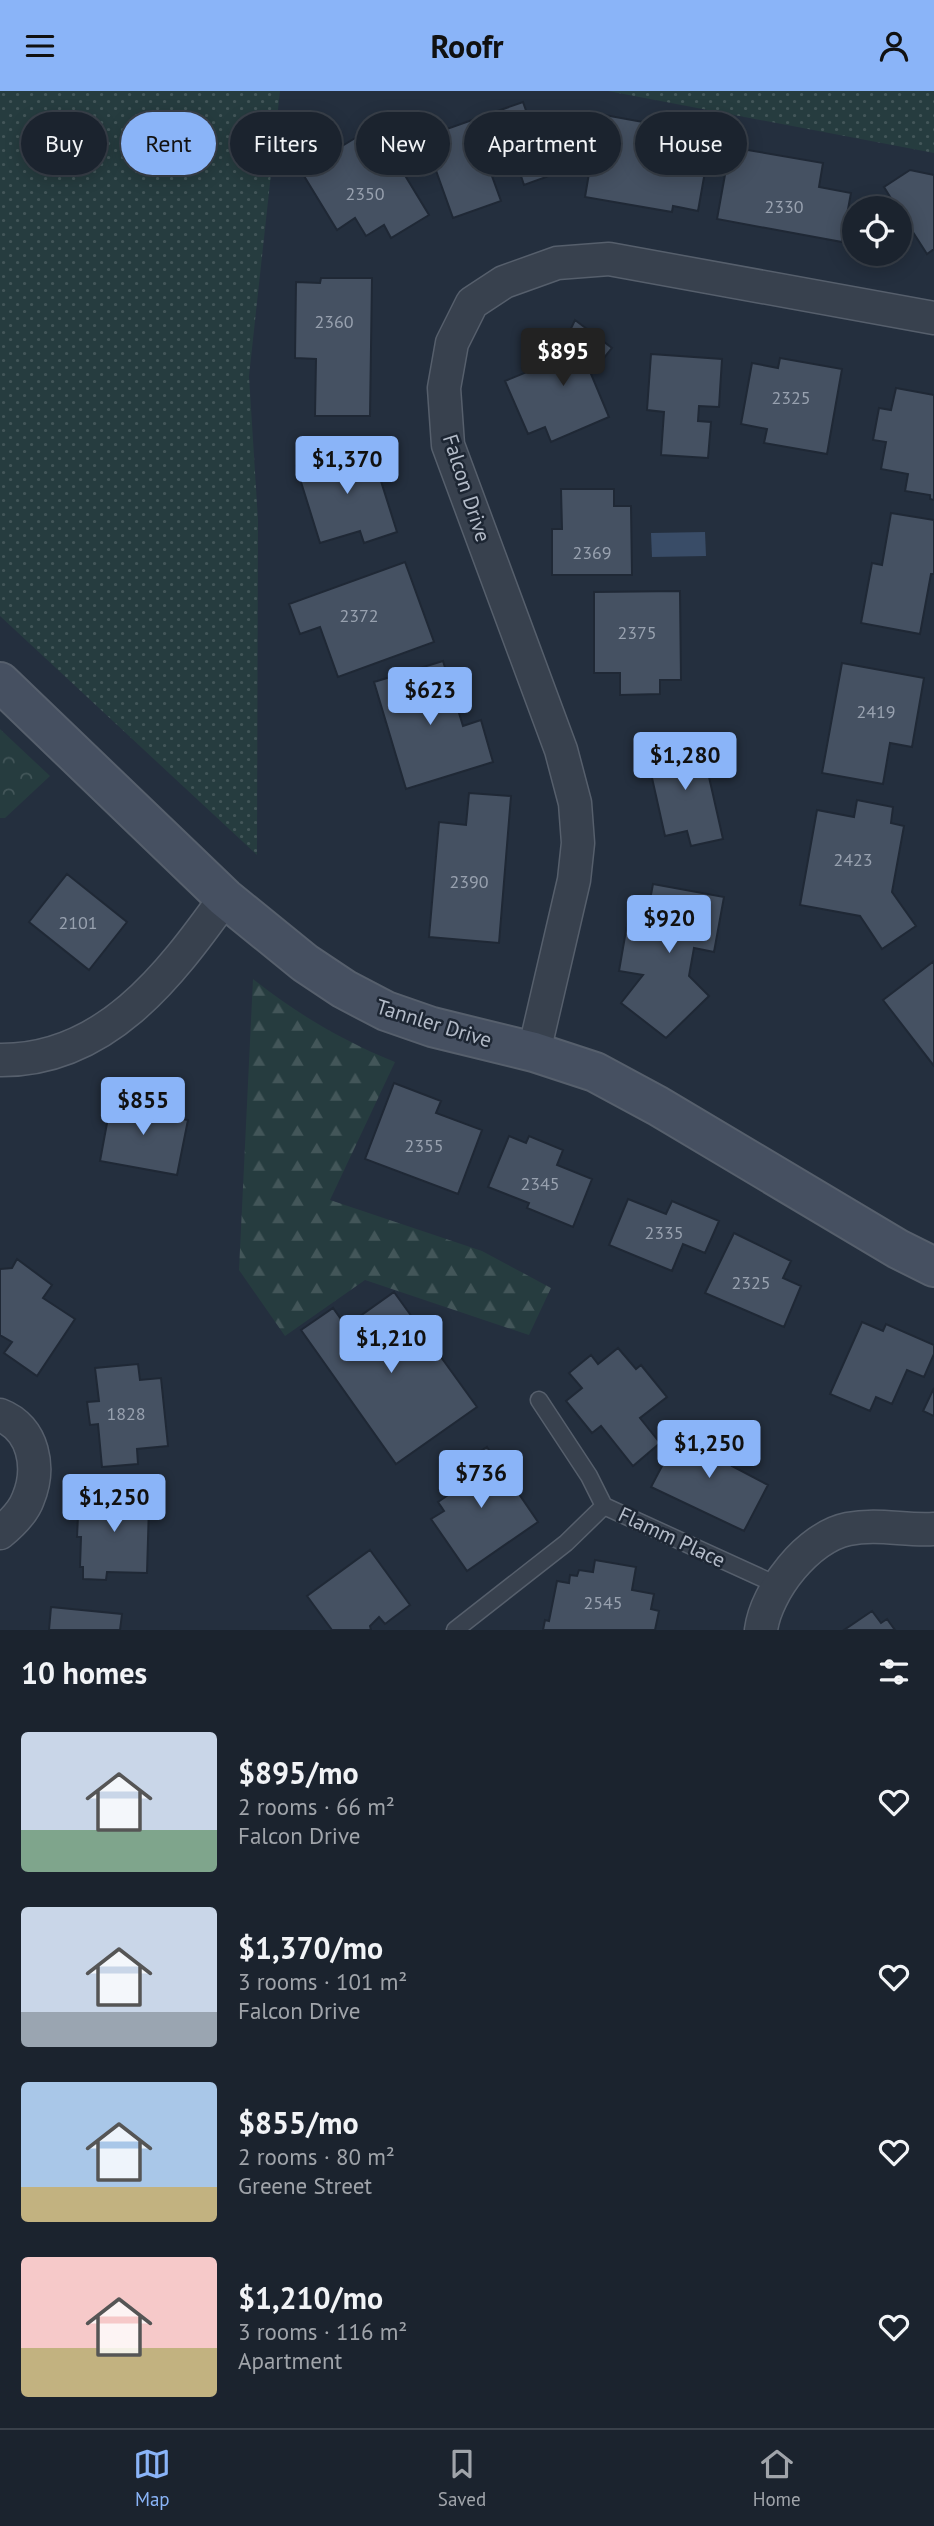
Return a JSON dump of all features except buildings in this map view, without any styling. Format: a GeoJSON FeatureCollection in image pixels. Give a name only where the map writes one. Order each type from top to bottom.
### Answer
{"type":"FeatureCollection","features":[{"type":"Feature","properties":{"kind":"street","name":"Falcon Drive"},"geometry":{"type":"LineString","coordinates":[[534,1052],[574,880],[578,843],[575,803],[561,750],[448,445],[444,388],[452,343],[472,303],[504,282],[557,263],[609,259],[934,318]]}},
{"type":"Feature","properties":{"kind":"street","name":"Tannler Drive"},"geometry":{"type":"LineString","coordinates":[[0,682],[225,898],[305,963],[365,1001],[432,1027],[572,1063],[623,1087],[898,1249],[934,1267]]}},
{"type":"Feature","properties":{"kind":"street"},"geometry":{"type":"LineString","coordinates":[[0,1060],[46,1055],[86,1041],[114,1024],[174,967],[225,898]]}},
{"type":"Feature","properties":{"kind":"street"},"geometry":{"type":"LineString","coordinates":[[0,1415],[19,1427],[28,1437],[34,1467],[28,1499],[20,1513],[0,1533]]}},
{"type":"Feature","properties":{"kind":"street"},"geometry":{"type":"LineString","coordinates":[[761,1630],[777,1585],[824,1538],[846,1529],[883,1525],[934,1529]]}},
{"type":"Feature","properties":{"kind":"lane","name":"Flamm Place"},"geometry":{"type":"LineString","coordinates":[[539,1400],[589,1476],[604,1506],[777,1585]]}},
{"type":"Feature","properties":{"kind":"lane"},"geometry":{"type":"LineString","coordinates":[[455,1630],[566,1543],[604,1506]]}},
{"type":"Feature","properties":{"kind":"green space"},"geometry":{"type":"Polygon","coordinates":[[[0,91],[280,91],[278,112],[230,112],[230,175],[271,175],[249,376],[258,520],[257,855],[0,616],[0,91]]]}},
{"type":"Feature","properties":{"kind":"green space"},"geometry":{"type":"Polygon","coordinates":[[[608,91],[934,91],[934,153],[747,117],[747,112],[718,112],[608,91]]]}},
{"type":"Feature","properties":{"kind":"green space"},"geometry":{"type":"Polygon","coordinates":[[[0,729],[50,776],[5,818],[0,818],[0,729]]]}},
{"type":"Feature","properties":{"kind":"green space"},"geometry":{"type":"Polygon","coordinates":[[[253,979],[321,1026],[395,1062],[330,1200],[482,1251],[551,1288],[529,1335],[365,1280],[285,1336],[239,1270],[253,979]]]}},
{"type":"Feature","properties":{"kind":"water"},"geometry":{"type":"Polygon","coordinates":[[[705,532],[706,556],[652,557],[651,533],[705,532]]]}}]}
